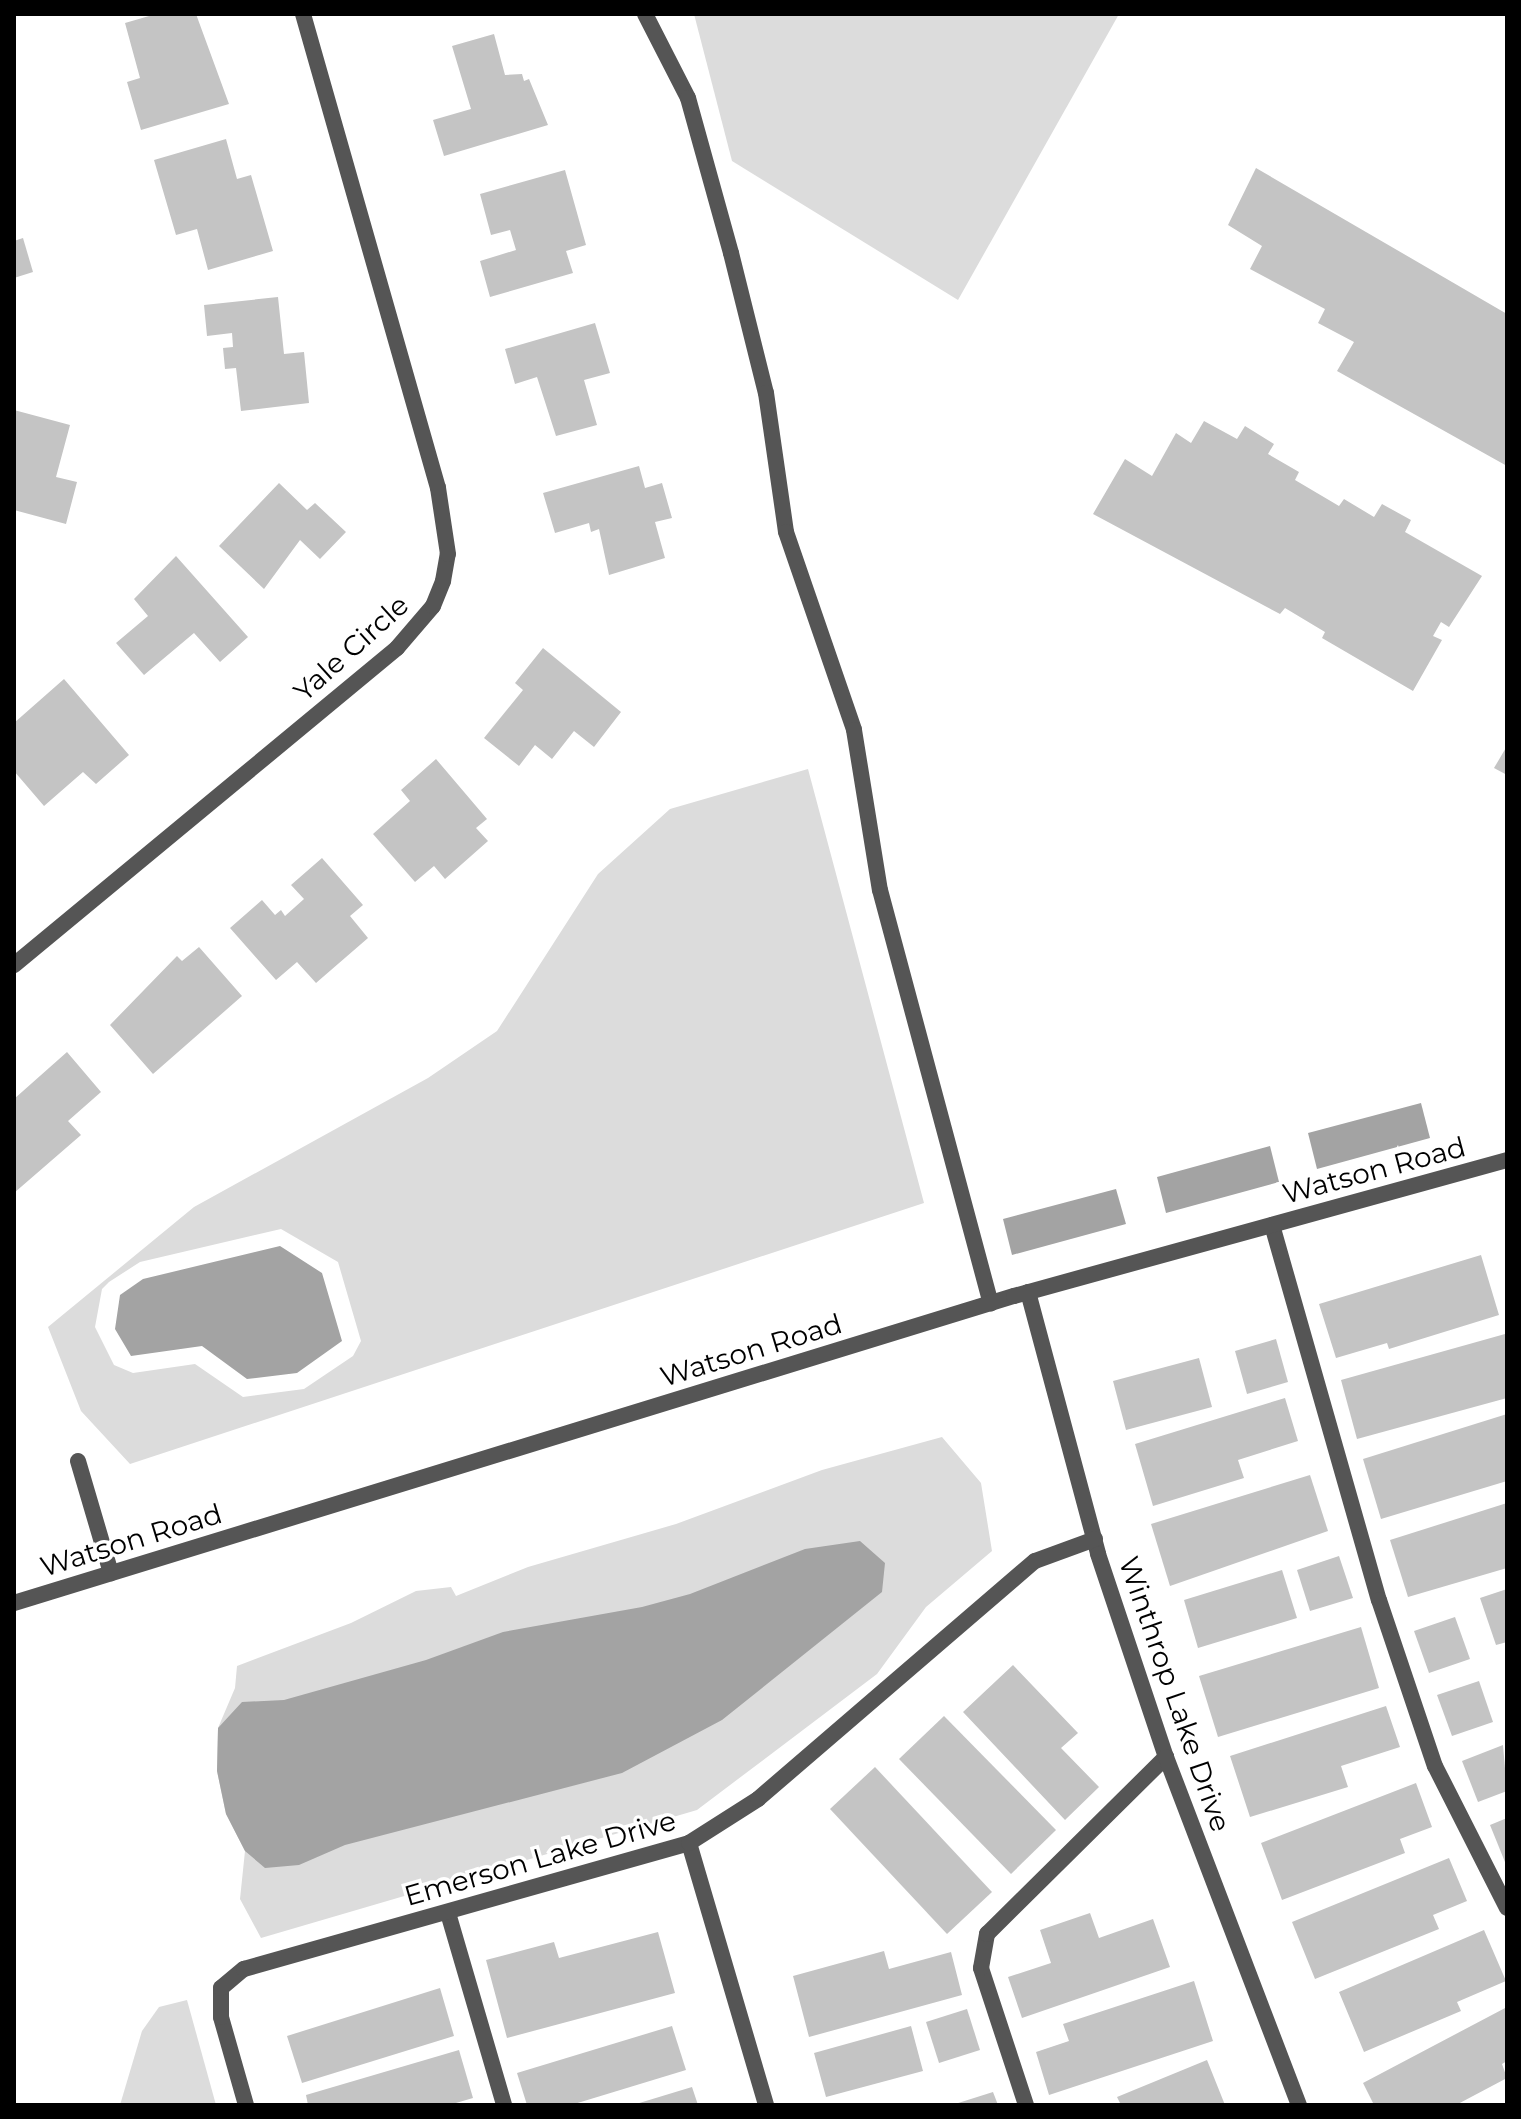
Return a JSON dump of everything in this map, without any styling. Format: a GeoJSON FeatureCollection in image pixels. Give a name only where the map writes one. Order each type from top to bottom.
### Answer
{"type":"FeatureCollection","features":[{"type":"Feature","properties":{"kind":"street","name":"Yale Circle"},"geometry":{"type":"LineString","coordinates":[[14,965],[397,648],[418,629],[443,581],[448,554],[438,488],[303,14]]}},
{"type":"Feature","properties":{"kind":"street"},"geometry":{"type":"LineString","coordinates":[[645,14],[688,98],[731,253],[766,393],[786,532],[854,730],[880,890],[991,1303]]}},
{"type":"Feature","properties":{"kind":"street","name":"Watson Road"},"geometry":{"type":"LineString","coordinates":[[14,1603],[1028,1292],[1507,1160]]}},
{"type":"Feature","properties":{"kind":"street"},"geometry":{"type":"LineString","coordinates":[[1272,1225],[1379,1600],[1435,1766],[1507,1908]]}},
{"type":"Feature","properties":{"kind":"street","name":"Winthrop Lake Drive"},"geometry":{"type":"LineString","coordinates":[[1028,1292],[1095,1539],[1166,1757],[1299,2105]]}},
{"type":"Feature","properties":{"kind":"street"},"geometry":{"type":"LineString","coordinates":[[78,1461],[111,1573]]}},
{"type":"Feature","properties":{"kind":"street","name":"Emerson Lake Drive"},"geometry":{"type":"LineString","coordinates":[[246,2105],[221,2017],[221,1988],[244,1969],[689,1843],[758,1799],[1035,1561],[1095,1539]]}},
{"type":"Feature","properties":{"kind":"street"},"geometry":{"type":"LineString","coordinates":[[1026,2105],[981,1968],[987,1934],[1166,1757]]}},
{"type":"Feature","properties":{"kind":"street"},"geometry":{"type":"LineString","coordinates":[[689,1843],[766,2105]]}},
{"type":"Feature","properties":{"kind":"street"},"geometry":{"type":"LineString","coordinates":[[448,1913],[504,2105]]}},
{"type":"Feature","properties":{"kind":"shaded area"},"geometry":{"type":"Polygon","coordinates":[[[694,14],[1119,14],[958,300],[732,161],[694,14]]]}},
{"type":"Feature","properties":{"kind":"shaded area"},"geometry":{"type":"Polygon","coordinates":[[[808,769],[924,1203],[130,1464],[81,1411],[48,1327],[194,1207],[428,1078],[497,1031],[598,874],[670,809],[808,769]],[[281,1229],[140,1262],[102,1289],[95,1327],[114,1365],[133,1373],[195,1364],[243,1397],[304,1389],[353,1356],[361,1341],[338,1262],[281,1229]]]}},
{"type":"Feature","properties":{"kind":"shaded area"},"geometry":{"type":"Polygon","coordinates":[[[1421,1103],[1430,1138],[1317,1169],[1308,1133],[1421,1103]]]}},
{"type":"Feature","properties":{"kind":"shaded area"},"geometry":{"type":"Polygon","coordinates":[[[1270,1146],[1279,1182],[1166,1213],[1157,1177],[1270,1146]]]}},
{"type":"Feature","properties":{"kind":"shaded area"},"geometry":{"type":"Polygon","coordinates":[[[1116,1189],[1126,1224],[1012,1255],[1003,1219],[1116,1189]]]}},
{"type":"Feature","properties":{"kind":"shaded area"},"geometry":{"type":"Polygon","coordinates":[[[280,1246],[322,1273],[342,1341],[297,1373],[247,1379],[202,1346],[131,1356],[115,1329],[120,1295],[143,1279],[280,1246]]]}},
{"type":"Feature","properties":{"kind":"shaded area"},"geometry":{"type":"Polygon","coordinates":[[[942,1437],[981,1483],[992,1551],[926,1607],[877,1674],[697,1810],[261,1938],[240,1899],[245,1851],[226,1814],[217,1771],[218,1728],[235,1688],[237,1666],[351,1623],[416,1591],[451,1587],[456,1596],[528,1567],[676,1524],[822,1470],[942,1437]]]}},
{"type":"Feature","properties":{"kind":"shaded area"},"geometry":{"type":"Polygon","coordinates":[[[860,1541],[885,1563],[882,1592],[722,1720],[622,1773],[345,1845],[299,1865],[265,1868],[245,1851],[226,1814],[217,1771],[218,1728],[242,1702],[284,1700],[426,1660],[503,1632],[642,1607],[690,1594],[805,1549],[860,1541]]]}},
{"type":"Feature","properties":{"kind":"shaded area"},"geometry":{"type":"Polygon","coordinates":[[[187,2000],[216,2105],[120,2105],[142,2031],[159,2007],[187,2000]]]}},
{"type":"Feature","properties":{"kind":"building"},"geometry":{"type":"Polygon","coordinates":[[[156,14],[196,14],[229,104],[141,130],[127,82],[140,78],[125,23],[156,14]]]}},
{"type":"Feature","properties":{"kind":"building"},"geometry":{"type":"Polygon","coordinates":[[[494,34],[505,75],[522,74],[524,81],[529,79],[548,125],[444,156],[433,120],[471,109],[452,46],[494,34]]]}},
{"type":"Feature","properties":{"kind":"building"},"geometry":{"type":"Polygon","coordinates":[[[226,139],[237,179],[251,175],[273,251],[208,270],[197,229],[176,235],[154,160],[226,139]]]}},
{"type":"Feature","properties":{"kind":"building"},"geometry":{"type":"Polygon","coordinates":[[[1256,168],[1507,314],[1507,466],[1337,371],[1354,342],[1318,323],[1325,309],[1250,269],[1262,246],[1228,225],[1256,168]]]}},
{"type":"Feature","properties":{"kind":"building"},"geometry":{"type":"Polygon","coordinates":[[[565,170],[586,245],[566,251],[573,273],[490,297],[480,261],[516,250],[510,230],[491,235],[480,194],[565,170]]]}},
{"type":"Feature","properties":{"kind":"building"},"geometry":{"type":"Polygon","coordinates":[[[23,238],[33,272],[14,278],[14,241],[23,238]]]}},
{"type":"Feature","properties":{"kind":"building"},"geometry":{"type":"Polygon","coordinates":[[[278,297],[284,354],[304,352],[309,403],[241,411],[236,368],[225,369],[223,348],[233,347],[232,333],[207,336],[204,305],[278,297]]]}},
{"type":"Feature","properties":{"kind":"building"},"geometry":{"type":"Polygon","coordinates":[[[595,323],[610,373],[584,380],[597,425],[556,436],[537,377],[515,384],[505,349],[595,323]]]}},
{"type":"Feature","properties":{"kind":"building"},"geometry":{"type":"Polygon","coordinates":[[[14,410],[70,425],[56,477],[77,482],[66,524],[14,510],[14,410]]]}},
{"type":"Feature","properties":{"kind":"building"},"geometry":{"type":"Polygon","coordinates":[[[1204,421],[1237,439],[1245,426],[1274,444],[1268,454],[1299,472],[1295,480],[1339,506],[1344,499],[1374,517],[1382,504],[1411,520],[1405,532],[1482,576],[1449,627],[1441,622],[1433,636],[1442,640],[1413,691],[1322,638],[1325,632],[1285,608],[1280,614],[1093,514],[1125,459],[1152,476],[1176,433],[1191,443],[1204,421]]]}},
{"type":"Feature","properties":{"kind":"building"},"geometry":{"type":"Polygon","coordinates":[[[639,466],[645,488],[662,483],[672,518],[655,522],[665,558],[609,575],[599,529],[591,532],[589,523],[555,533],[543,493],[639,466]]]}},
{"type":"Feature","properties":{"kind":"building"},"geometry":{"type":"Polygon","coordinates":[[[279,483],[307,510],[315,503],[346,532],[320,559],[300,540],[264,589],[219,546],[279,483]]]}},
{"type":"Feature","properties":{"kind":"building"},"geometry":{"type":"Polygon","coordinates":[[[176,556],[248,637],[220,662],[194,633],[144,675],[116,643],[148,616],[134,599],[176,556]]]}},
{"type":"Feature","properties":{"kind":"building"},"geometry":{"type":"Polygon","coordinates":[[[543,648],[621,712],[594,747],[574,731],[552,759],[535,745],[519,766],[484,738],[523,690],[515,683],[543,648]]]}},
{"type":"Feature","properties":{"kind":"building"},"geometry":{"type":"Polygon","coordinates":[[[64,679],[129,755],[96,784],[83,772],[44,806],[14,771],[14,723],[64,679]]]}},
{"type":"Feature","properties":{"kind":"building"},"geometry":{"type":"Polygon","coordinates":[[[1507,746],[1507,775],[1494,768],[1507,746]]]}},
{"type":"Feature","properties":{"kind":"building"},"geometry":{"type":"Polygon","coordinates":[[[436,759],[487,819],[476,828],[488,841],[445,879],[434,866],[415,882],[373,834],[410,801],[401,790],[436,759]]]}},
{"type":"Feature","properties":{"kind":"building"},"geometry":{"type":"Polygon","coordinates":[[[322,858],[363,905],[350,916],[368,938],[316,983],[297,962],[276,980],[230,928],[262,900],[275,915],[281,910],[285,916],[304,899],[291,885],[322,858]]]}},
{"type":"Feature","properties":{"kind":"building"},"geometry":{"type":"Polygon","coordinates":[[[199,947],[242,996],[153,1074],[110,1025],[177,956],[182,961],[199,947]]]}},
{"type":"Feature","properties":{"kind":"building"},"geometry":{"type":"Polygon","coordinates":[[[67,1052],[101,1092],[68,1121],[81,1135],[14,1193],[14,1099],[67,1052]]]}},
{"type":"Feature","properties":{"kind":"building"},"geometry":{"type":"Polygon","coordinates":[[[1481,1255],[1499,1315],[1389,1349],[1387,1343],[1336,1358],[1319,1304],[1481,1255]]]}},
{"type":"Feature","properties":{"kind":"building"},"geometry":{"type":"Polygon","coordinates":[[[1505,1334],[1507,1398],[1357,1439],[1341,1380],[1505,1334]]]}},
{"type":"Feature","properties":{"kind":"building"},"geometry":{"type":"Polygon","coordinates":[[[1276,1339],[1288,1382],[1247,1394],[1235,1351],[1276,1339]]]}},
{"type":"Feature","properties":{"kind":"building"},"geometry":{"type":"Polygon","coordinates":[[[1199,1358],[1212,1407],[1126,1430],[1113,1381],[1199,1358]]]}},
{"type":"Feature","properties":{"kind":"building"},"geometry":{"type":"Polygon","coordinates":[[[1285,1398],[1298,1441],[1238,1460],[1244,1478],[1153,1506],[1135,1444],[1285,1398]]]}},
{"type":"Feature","properties":{"kind":"building"},"geometry":{"type":"Polygon","coordinates":[[[1507,1414],[1507,1481],[1381,1519],[1363,1459],[1507,1414]]]}},
{"type":"Feature","properties":{"kind":"building"},"geometry":{"type":"Polygon","coordinates":[[[1310,1475],[1328,1531],[1170,1586],[1151,1524],[1310,1475]]]}},
{"type":"Feature","properties":{"kind":"building"},"geometry":{"type":"Polygon","coordinates":[[[1507,1503],[1507,1568],[1408,1597],[1390,1540],[1507,1503]]]}},
{"type":"Feature","properties":{"kind":"building"},"geometry":{"type":"Polygon","coordinates":[[[1339,1556],[1353,1598],[1310,1611],[1297,1570],[1339,1556]]]}},
{"type":"Feature","properties":{"kind":"building"},"geometry":{"type":"Polygon","coordinates":[[[1282,1570],[1297,1618],[1198,1648],[1184,1600],[1282,1570]]]}},
{"type":"Feature","properties":{"kind":"building"},"geometry":{"type":"Polygon","coordinates":[[[1507,1589],[1507,1642],[1496,1645],[1480,1598],[1507,1589]]]}},
{"type":"Feature","properties":{"kind":"building"},"geometry":{"type":"Polygon","coordinates":[[[1455,1617],[1470,1659],[1429,1673],[1414,1631],[1455,1617]]]}},
{"type":"Feature","properties":{"kind":"building"},"geometry":{"type":"Polygon","coordinates":[[[1361,1627],[1379,1688],[1218,1737],[1199,1676],[1361,1627]]]}},
{"type":"Feature","properties":{"kind":"building"},"geometry":{"type":"Polygon","coordinates":[[[1013,1665],[1078,1733],[1061,1748],[1099,1787],[1065,1820],[963,1712],[1013,1665]]]}},
{"type":"Feature","properties":{"kind":"building"},"geometry":{"type":"Polygon","coordinates":[[[1479,1681],[1493,1722],[1452,1736],[1437,1695],[1479,1681]]]}},
{"type":"Feature","properties":{"kind":"building"},"geometry":{"type":"Polygon","coordinates":[[[1386,1706],[1400,1747],[1341,1766],[1348,1787],[1250,1817],[1230,1756],[1386,1706]]]}},
{"type":"Feature","properties":{"kind":"building"},"geometry":{"type":"Polygon","coordinates":[[[944,1716],[1056,1830],[1011,1874],[899,1759],[944,1716]]]}},
{"type":"Feature","properties":{"kind":"building"},"geometry":{"type":"Polygon","coordinates":[[[1503,1745],[1507,1791],[1478,1802],[1462,1761],[1503,1745]]]}},
{"type":"Feature","properties":{"kind":"building"},"geometry":{"type":"Polygon","coordinates":[[[875,1767],[992,1892],[947,1934],[830,1809],[875,1767]]]}},
{"type":"Feature","properties":{"kind":"building"},"geometry":{"type":"Polygon","coordinates":[[[1416,1783],[1432,1827],[1400,1839],[1405,1853],[1282,1900],[1261,1843],[1416,1783]]]}},
{"type":"Feature","properties":{"kind":"building"},"geometry":{"type":"Polygon","coordinates":[[[1507,1818],[1507,1867],[1490,1825],[1507,1818]]]}},
{"type":"Feature","properties":{"kind":"building"},"geometry":{"type":"Polygon","coordinates":[[[1449,1858],[1467,1901],[1433,1915],[1439,1929],[1315,1979],[1292,1922],[1449,1858]]]}},
{"type":"Feature","properties":{"kind":"building"},"geometry":{"type":"Polygon","coordinates":[[[1090,1913],[1099,1938],[1153,1919],[1170,1967],[1022,2018],[1008,1977],[1051,1963],[1040,1930],[1090,1913]]]}},
{"type":"Feature","properties":{"kind":"building"},"geometry":{"type":"Polygon","coordinates":[[[1484,1930],[1506,1981],[1457,2002],[1461,2011],[1364,2052],[1339,1992],[1484,1930]]]}},
{"type":"Feature","properties":{"kind":"building"},"geometry":{"type":"Polygon","coordinates":[[[658,1932],[675,1993],[507,2038],[486,1960],[554,1942],[559,1958],[658,1932]]]}},
{"type":"Feature","properties":{"kind":"building"},"geometry":{"type":"Polygon","coordinates":[[[884,1951],[889,1969],[951,1952],[962,1995],[809,2037],[793,1976],[884,1951]]]}},
{"type":"Feature","properties":{"kind":"building"},"geometry":{"type":"Polygon","coordinates":[[[1194,1981],[1213,2041],[1049,2095],[1036,2052],[1069,2041],[1063,2024],[1194,1981]]]}},
{"type":"Feature","properties":{"kind":"building"},"geometry":{"type":"Polygon","coordinates":[[[440,1988],[454,2036],[302,2083],[287,2036],[440,1988]]]}},
{"type":"Feature","properties":{"kind":"building"},"geometry":{"type":"Polygon","coordinates":[[[1507,2007],[1507,2061],[1502,2064],[1507,2078],[1456,2105],[1374,2105],[1363,2083],[1507,2007]]]}},
{"type":"Feature","properties":{"kind":"building"},"geometry":{"type":"Polygon","coordinates":[[[967,2009],[980,2050],[939,2063],[926,2022],[967,2009]]]}},
{"type":"Feature","properties":{"kind":"building"},"geometry":{"type":"Polygon","coordinates":[[[672,2026],[686,2070],[571,2105],[527,2105],[517,2073],[672,2026]]]}},
{"type":"Feature","properties":{"kind":"building"},"geometry":{"type":"Polygon","coordinates":[[[911,2026],[923,2071],[826,2097],[814,2053],[911,2026]]]}},
{"type":"Feature","properties":{"kind":"building"},"geometry":{"type":"Polygon","coordinates":[[[459,2050],[473,2098],[449,2105],[308,2105],[306,2095],[459,2050]]]}},
{"type":"Feature","properties":{"kind":"building"},"geometry":{"type":"Polygon","coordinates":[[[1207,2060],[1225,2105],[1121,2105],[1117,2097],[1207,2060]]]}},
{"type":"Feature","properties":{"kind":"building"},"geometry":{"type":"Polygon","coordinates":[[[692,2087],[698,2105],[636,2105],[636,2104],[692,2087]]]}},
{"type":"Feature","properties":{"kind":"building"},"geometry":{"type":"Polygon","coordinates":[[[993,2092],[998,2105],[955,2105],[955,2104],[993,2092]]]}}]}
